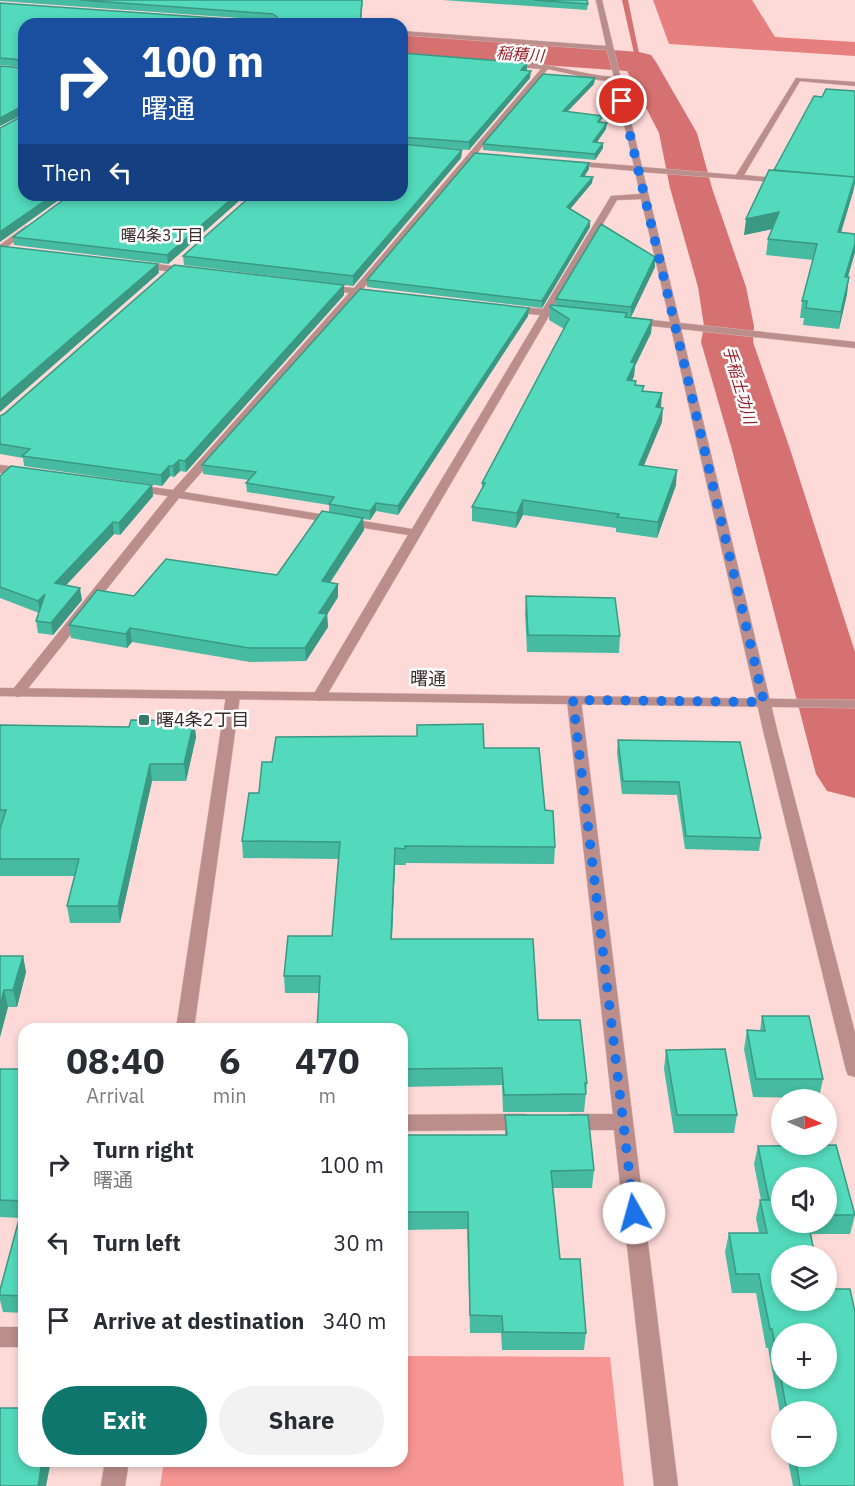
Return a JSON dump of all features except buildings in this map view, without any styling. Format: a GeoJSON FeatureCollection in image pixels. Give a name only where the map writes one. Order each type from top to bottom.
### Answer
{"type":"FeatureCollection","features":[{"type":"Feature","properties":{"kind":"street"},"geometry":{"type":"LineString","coordinates":[[599,0],[764,702],[855,1070]]}},
{"type":"Feature","properties":{"kind":"street"},"geometry":{"type":"LineString","coordinates":[[408,33],[610,48]]}},
{"type":"Feature","properties":{"kind":"street"},"geometry":{"type":"LineString","coordinates":[[500,64],[546,67],[598,78],[617,79]]}},
{"type":"Feature","properties":{"kind":"street"},"geometry":{"type":"LineString","coordinates":[[17,693],[176,494],[356,291],[546,67]]}},
{"type":"Feature","properties":{"kind":"street"},"geometry":{"type":"LineString","coordinates":[[740,177],[798,79],[855,84]]}},
{"type":"Feature","properties":{"kind":"street"},"geometry":{"type":"LineString","coordinates":[[460,153],[484,156]]}},
{"type":"Feature","properties":{"kind":"street"},"geometry":{"type":"LineString","coordinates":[[555,162],[797,183]]}},
{"type":"Feature","properties":{"kind":"street"},"geometry":{"type":"LineString","coordinates":[[319,697],[614,198],[645,196]]}},
{"type":"Feature","properties":{"kind":"street"},"geometry":{"type":"LineString","coordinates":[[0,249],[37,222]]}},
{"type":"Feature","properties":{"kind":"street"},"geometry":{"type":"LineString","coordinates":[[0,249],[11,250]]}},
{"type":"Feature","properties":{"kind":"street"},"geometry":{"type":"LineString","coordinates":[[163,277],[180,262]]}},
{"type":"Feature","properties":{"kind":"street"},"geometry":{"type":"LineString","coordinates":[[126,264],[195,272]]}},
{"type":"Feature","properties":{"kind":"street"},"geometry":{"type":"LineString","coordinates":[[310,286],[392,295]]}},
{"type":"Feature","properties":{"kind":"street"},"geometry":{"type":"LineString","coordinates":[[499,308],[582,316]]}},
{"type":"Feature","properties":{"kind":"street"},"geometry":{"type":"LineString","coordinates":[[617,320],[855,345]]}},
{"type":"Feature","properties":{"kind":"street"},"geometry":{"type":"LineString","coordinates":[[0,469],[35,474]]}},
{"type":"Feature","properties":{"kind":"street"},"geometry":{"type":"LineString","coordinates":[[117,485],[417,533]]}},
{"type":"Feature","properties":{"kind":"street","name":"曙通"},"geometry":{"type":"LineString","coordinates":[[0,692],[855,704]]}},
{"type":"Feature","properties":{"kind":"street"},"geometry":{"type":"LineString","coordinates":[[186,1023],[233,696]]}},
{"type":"Feature","properties":{"kind":"street"},"geometry":{"type":"LineString","coordinates":[[573,700],[666,1486]]}},
{"type":"Feature","properties":{"kind":"street"},"geometry":{"type":"LineString","coordinates":[[408,1123],[624,1122]]}},
{"type":"Feature","properties":{"kind":"street"},"geometry":{"type":"LineString","coordinates":[[0,1337],[18,1337]]}},
{"type":"Feature","properties":{"kind":"street"},"geometry":{"type":"LineString","coordinates":[[113,1486],[116,1467]]}},
{"type":"Feature","properties":{"kind":"shaded area"},"geometry":{"type":"Polygon","coordinates":[[[653,0],[752,0],[775,37],[855,42],[855,56],[669,44],[653,0]]]}},
{"type":"Feature","properties":{"kind":"shaded area"},"geometry":{"type":"Polygon","coordinates":[[[408,1356],[610,1357],[624,1486],[160,1486],[163,1467],[408,1467],[408,1356]]]}},
{"type":"Feature","properties":{"kind":"waterway","name":"手稲土功川"},"geometry":{"type":"LineString","coordinates":[[625,0],[639,62]]}},
{"type":"Feature","properties":{"kind":"waterway","name":"手稲土功川"},"geometry":{"type":"LineString","coordinates":[[408,45],[639,62],[678,133],[691,188],[722,287],[729,326],[727,342],[760,446],[855,774]]}},
{"type":"Feature","properties":{"kind":"place","name":"曙4条2丁目"},"geometry":{"type":"Point","coordinates":[144,720]}},
{"type":"Feature","properties":{"kind":"district","name":"曙4条3丁目"},"geometry":{"type":"Point","coordinates":[162,235]}},
{"type":"Feature","properties":{"kind":"route"},"geometry":{"type":"LineString","coordinates":[[622,101],[764,702],[573,700],[634,1213]]}},
{"type":"Feature","properties":{"kind":"water label","name":"稲積川"},"geometry":{"type":"Point","coordinates":[520,54]}}]}
